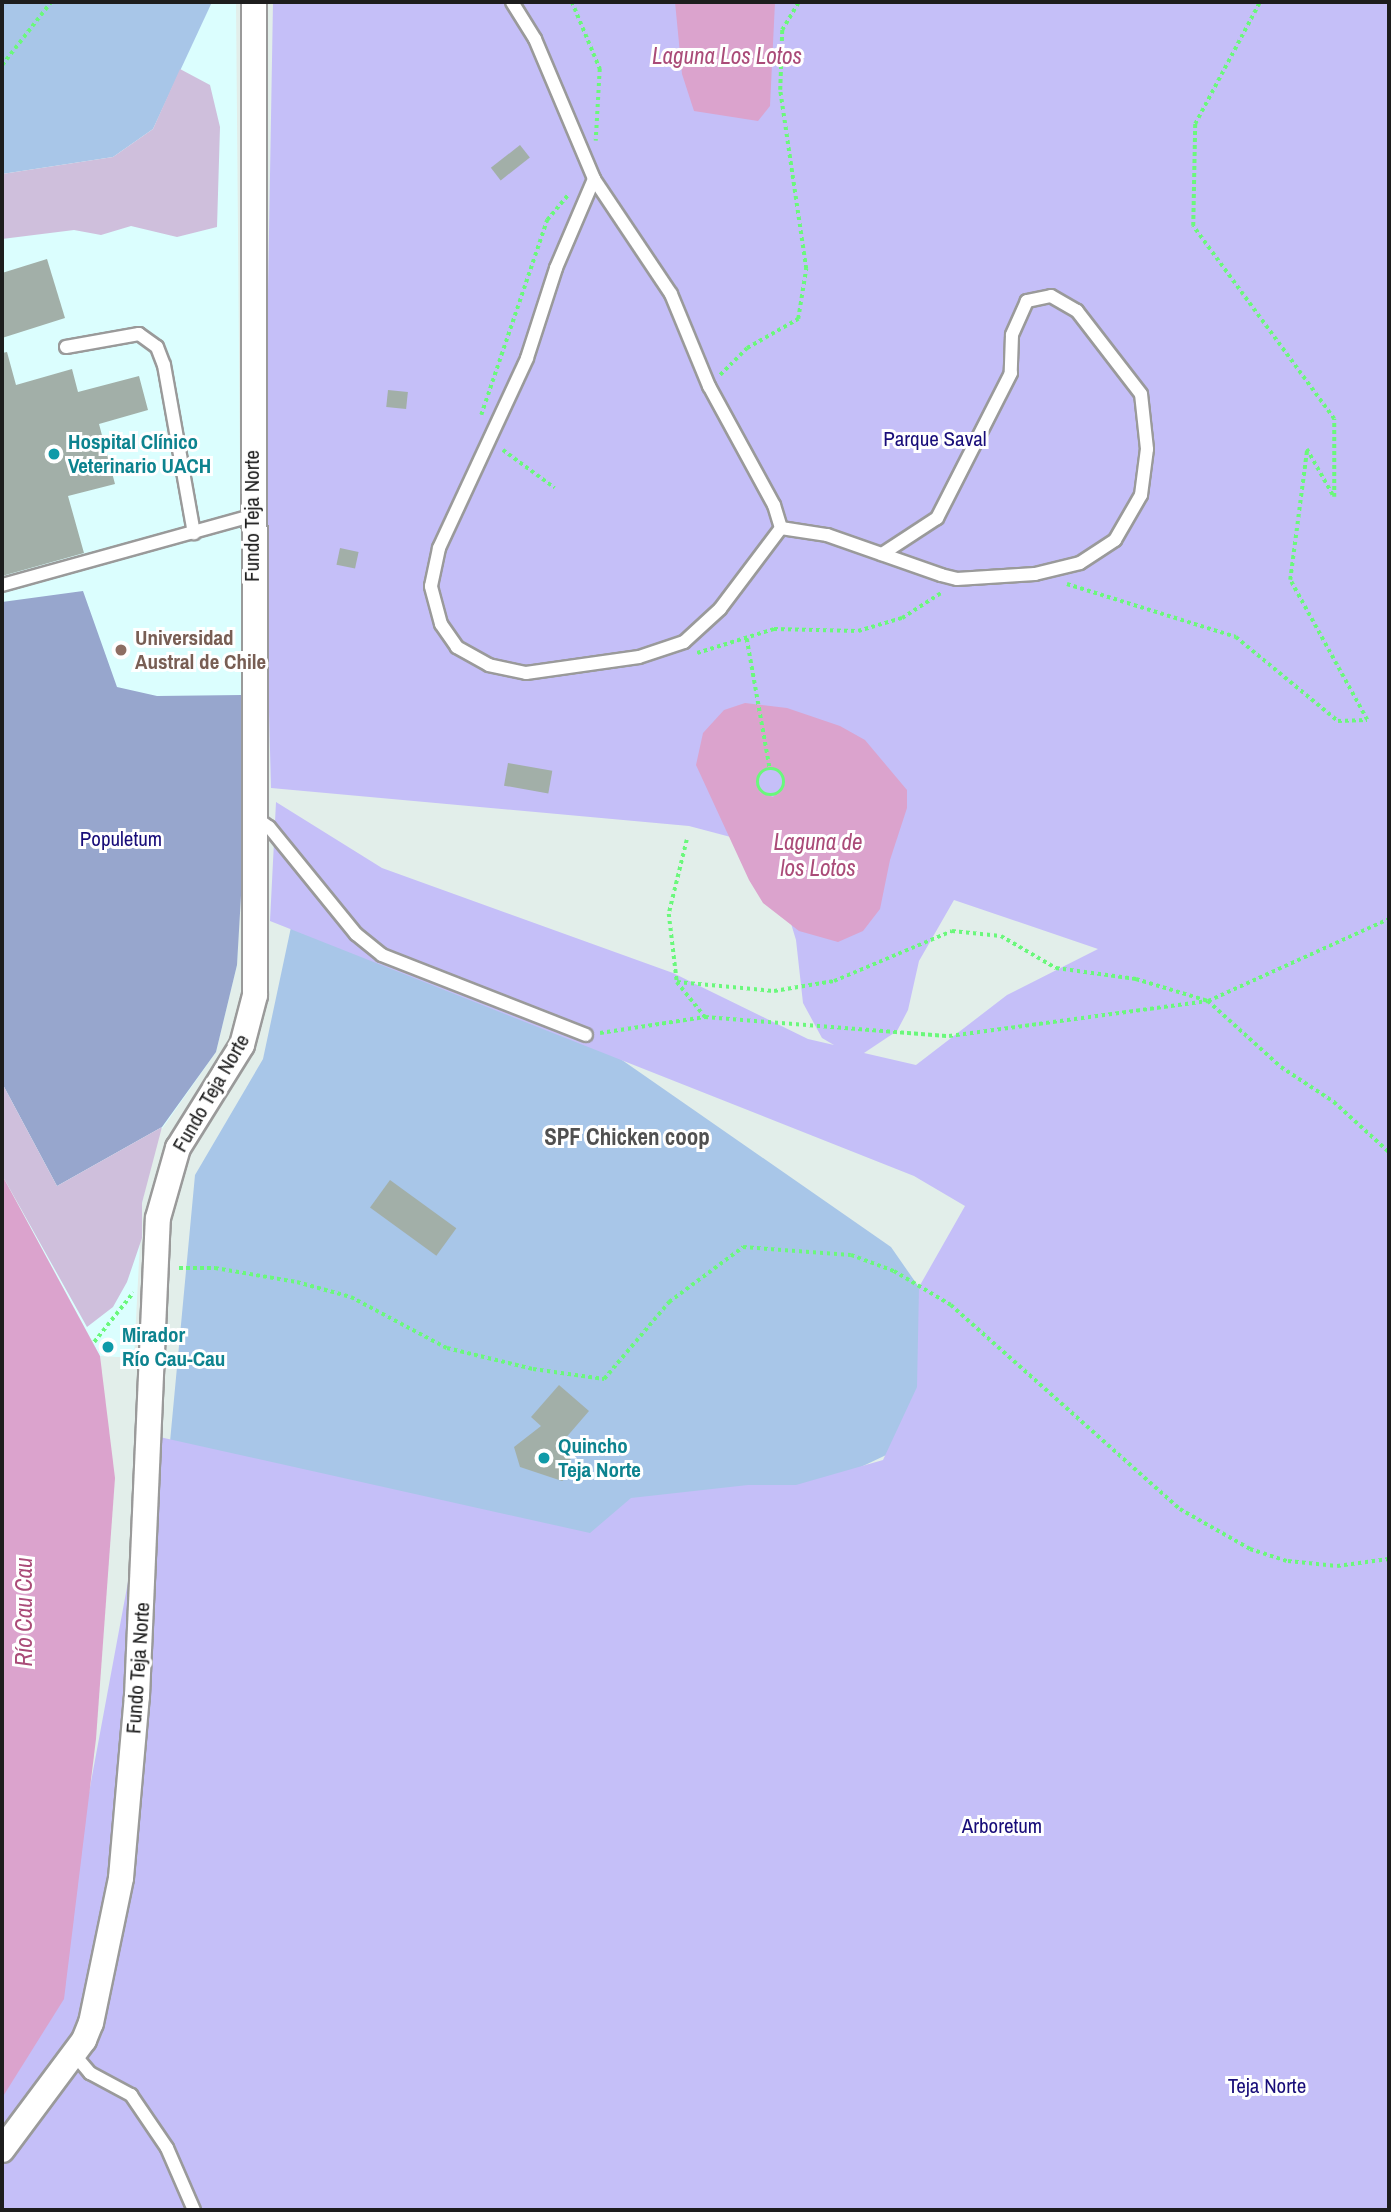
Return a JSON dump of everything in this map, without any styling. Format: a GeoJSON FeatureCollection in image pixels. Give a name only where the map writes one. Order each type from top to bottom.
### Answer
{"type":"FeatureCollection","features":[{"type":"Feature","properties":{"kind":"street","name":"Fundo Teja Norte"},"geometry":{"type":"LineString","coordinates":[[2,2150],[74,2054],[91,2023],[121,1878],[144,1588],[158,1218],[168,1171],[242,1045],[252,1013],[255,817],[251,516],[254,2]]}},
{"type":"Feature","properties":{"kind":"lane"},"geometry":{"type":"LineString","coordinates":[[512,2],[535,39],[594,179],[671,294],[709,386],[774,505],[780,528]]}},
{"type":"Feature","properties":{"kind":"lane"},"geometry":{"type":"LineString","coordinates":[[594,179],[556,268],[527,358],[439,548],[431,586],[441,624],[457,647],[489,665],[526,673],[639,657],[684,642],[720,609],[780,528]]}},
{"type":"Feature","properties":{"kind":"lane"},"geometry":{"type":"LineString","coordinates":[[780,528],[827,535],[882,554],[957,579],[1035,574],[1080,563],[1115,540],[1141,495],[1147,449],[1141,394],[1077,311],[1051,296],[1027,301],[1012,335],[1011,373],[937,518],[882,554]]}},
{"type":"Feature","properties":{"kind":"lane"},"geometry":{"type":"LineString","coordinates":[[66,346],[139,334],[157,347],[164,365],[194,533]]}},
{"type":"Feature","properties":{"kind":"lane"},"geometry":{"type":"LineString","coordinates":[[2,585],[251,516]]}},
{"type":"Feature","properties":{"kind":"lane"},"geometry":{"type":"LineString","coordinates":[[255,817],[269,827],[356,934],[382,955],[586,1035]]}},
{"type":"Feature","properties":{"kind":"lane"},"geometry":{"type":"LineString","coordinates":[[74,2054],[90,2073],[131,2095],[167,2148],[194,2210]]}},
{"type":"Feature","properties":{"kind":"path"},"geometry":{"type":"LineString","coordinates":[[2,65],[51,2]]}},
{"type":"Feature","properties":{"kind":"path"},"geometry":{"type":"LineString","coordinates":[[572,2],[600,69],[594,179]]}},
{"type":"Feature","properties":{"kind":"path"},"geometry":{"type":"LineString","coordinates":[[709,386],[747,348],[798,319],[806,269],[780,90],[782,30],[799,2]]}},
{"type":"Feature","properties":{"kind":"path"},"geometry":{"type":"LineString","coordinates":[[1035,574],[1236,637],[1338,721],[1367,720],[1290,580],[1307,449],[1334,497],[1334,419],[1193,226],[1195,124],[1259,2]]}},
{"type":"Feature","properties":{"kind":"path"},"geometry":{"type":"LineString","coordinates":[[684,656],[774,629],[858,631],[902,618],[957,579]]}},
{"type":"Feature","properties":{"kind":"path"},"geometry":{"type":"LineString","coordinates":[[747,639],[761,705],[770,769],[783,779],[782,788],[772,795],[761,791],[758,784],[760,776],[770,769]]}},
{"type":"Feature","properties":{"kind":"path"},"geometry":{"type":"LineString","coordinates":[[687,840],[669,914],[677,982],[705,1017]]}},
{"type":"Feature","properties":{"kind":"path"},"geometry":{"type":"LineString","coordinates":[[586,1035],[705,1017],[949,1036],[1208,1001],[1389,919]]}},
{"type":"Feature","properties":{"kind":"path"},"geometry":{"type":"LineString","coordinates":[[677,982],[774,990],[834,981],[952,931],[1001,936],[1056,968],[1136,979],[1208,1001],[1281,1067],[1334,1102],[1389,1152]]}},
{"type":"Feature","properties":{"kind":"path"},"geometry":{"type":"LineString","coordinates":[[94,1342],[126,1299],[155,1273],[215,1268],[297,1282],[351,1297],[447,1348],[533,1369],[604,1378],[669,1302],[743,1247],[851,1255],[894,1271],[951,1304],[1180,1509],[1250,1549],[1288,1561],[1337,1566],[1389,1559]]}},
{"type":"Feature","properties":{"kind":"shaded area","name":"Universidad Austral de Chile"},"geometry":{"type":"Polygon","coordinates":[[[2,2],[236,2],[243,809],[237,965],[216,1052],[157,1136],[142,1203],[134,1358],[100,1356],[2,1175],[2,2]]]}},
{"type":"Feature","properties":{"kind":"shaded area"},"geometry":{"type":"Polygon","coordinates":[[[2,2],[212,2],[153,129],[113,157],[2,174],[2,2]]]}},
{"type":"Feature","properties":{"kind":"shaded area"},"geometry":{"type":"Polygon","coordinates":[[[180,69],[210,85],[220,127],[217,227],[177,237],[131,226],[101,235],[74,230],[2,239],[2,174],[113,157],[153,129],[180,69]]]}},
{"type":"Feature","properties":{"kind":"shaded area"},"geometry":{"type":"Polygon","coordinates":[[[311,833],[586,1035],[891,1247],[989,1388],[920,1439],[662,1561],[168,1463],[195,1175],[263,1059],[311,833]]]}},
{"type":"Feature","properties":{"kind":"shaded area"},"geometry":{"type":"Polygon","coordinates":[[[2,1083],[57,1186],[162,1127],[142,1203],[142,1238],[127,1282],[113,1307],[87,1327],[2,1175],[2,1083]]]}},
{"type":"Feature","properties":{"kind":"green space"},"geometry":{"type":"Polygon","coordinates":[[[273,2],[1389,2],[1389,2210],[2,2210],[2,2096],[88,1798],[155,1436],[590,1533],[631,1498],[748,1485],[796,1485],[883,1460],[917,1387],[919,1287],[965,1206],[914,1176],[270,921],[276,802],[382,868],[673,973],[808,1039],[834,1045],[822,1038],[803,1003],[796,940],[786,907],[742,840],[689,826],[271,788],[264,521],[273,2]],[[954,900],[919,961],[908,1010],[897,1031],[864,1053],[916,1065],[1007,995],[1098,949],[954,900]]]}},
{"type":"Feature","properties":{"kind":"green space","name":"Populetum"},"geometry":{"type":"Polygon","coordinates":[[[83,591],[117,687],[157,696],[242,695],[243,861],[237,965],[216,1052],[162,1127],[57,1186],[2,1083],[2,602],[83,591]]]}},
{"type":"Feature","properties":{"kind":"water","name":"Laguna Los Lotos"},"geometry":{"type":"Polygon","coordinates":[[[675,2],[775,2],[770,106],[758,121],[694,111],[682,74],[675,2]]]}},
{"type":"Feature","properties":{"kind":"water","name":"Laguna de los Lotos"},"geometry":{"type":"Polygon","coordinates":[[[745,703],[787,708],[840,726],[865,740],[907,790],[907,808],[890,860],[880,909],[863,931],[838,942],[799,931],[763,903],[749,880],[696,765],[703,733],[724,710],[745,703]],[[771,768],[759,774],[756,783],[760,792],[773,797],[785,784],[780,771],[771,768]]]}},
{"type":"Feature","properties":{"kind":"water","name":"Río Cau Cau"},"geometry":{"type":"Polygon","coordinates":[[[2,1175],[100,1356],[115,1478],[96,1739],[64,1999],[2,2098],[2,1175]]]}},
{"type":"Feature","properties":{"kind":"building"},"geometry":{"type":"Polygon","coordinates":[[[520,145],[530,158],[501,180],[491,168],[520,145]]]}},
{"type":"Feature","properties":{"kind":"building"},"geometry":{"type":"Polygon","coordinates":[[[47,259],[65,318],[2,338],[2,273],[47,259]]]}},
{"type":"Feature","properties":{"kind":"building","name":"Hospital Clínico Veterinario UACH"},"geometry":{"type":"Polygon","coordinates":[[[7,352],[16,385],[72,369],[78,392],[139,376],[148,410],[99,424],[115,484],[68,496],[84,553],[2,576],[2,353],[7,352]]]}},
{"type":"Feature","properties":{"kind":"building"},"geometry":{"type":"Polygon","coordinates":[[[388,390],[408,392],[406,409],[386,407],[388,390]]]}},
{"type":"Feature","properties":{"kind":"building"},"geometry":{"type":"Polygon","coordinates":[[[340,548],[359,552],[355,569],[336,565],[340,548]]]}},
{"type":"Feature","properties":{"kind":"building"},"geometry":{"type":"Polygon","coordinates":[[[508,763],[552,771],[548,793],[504,786],[508,763]]]}},
{"type":"Feature","properties":{"kind":"building"},"geometry":{"type":"Polygon","coordinates":[[[390,1180],[456,1228],[436,1256],[370,1208],[390,1180]]]}},
{"type":"Feature","properties":{"kind":"building"},"geometry":{"type":"Polygon","coordinates":[[[559,1385],[589,1411],[564,1440],[572,1464],[570,1476],[562,1481],[520,1467],[514,1447],[541,1426],[531,1417],[559,1385]]]}},
{"type":"Feature","properties":{"kind":"place","name":"Hospital Clínico Veterinario UACH"},"geometry":{"type":"Point","coordinates":[54,454]}},
{"type":"Feature","properties":{"kind":"place","name":"Universidad Austral de Chile"},"geometry":{"type":"Point","coordinates":[121,650]}},
{"type":"Feature","properties":{"kind":"place","name":"Mirador Río Cau-Cau"},"geometry":{"type":"Point","coordinates":[108,1347]}},
{"type":"Feature","properties":{"kind":"place","name":"Quincho Teja Norte"},"geometry":{"type":"Point","coordinates":[544,1458]}},
{"type":"Feature","properties":{"kind":"district","name":"SPF Chicken coop"},"geometry":{"type":"Point","coordinates":[627,1137]}},
{"type":"Feature","properties":{"kind":"park label","name":"Parque Saval"},"geometry":{"type":"Point","coordinates":[935,439]}},
{"type":"Feature","properties":{"kind":"park label","name":"Arboretum"},"geometry":{"type":"Point","coordinates":[1002,1826]}},
{"type":"Feature","properties":{"kind":"park label","name":"Teja Norte"},"geometry":{"type":"Point","coordinates":[1267,2086]}}]}
